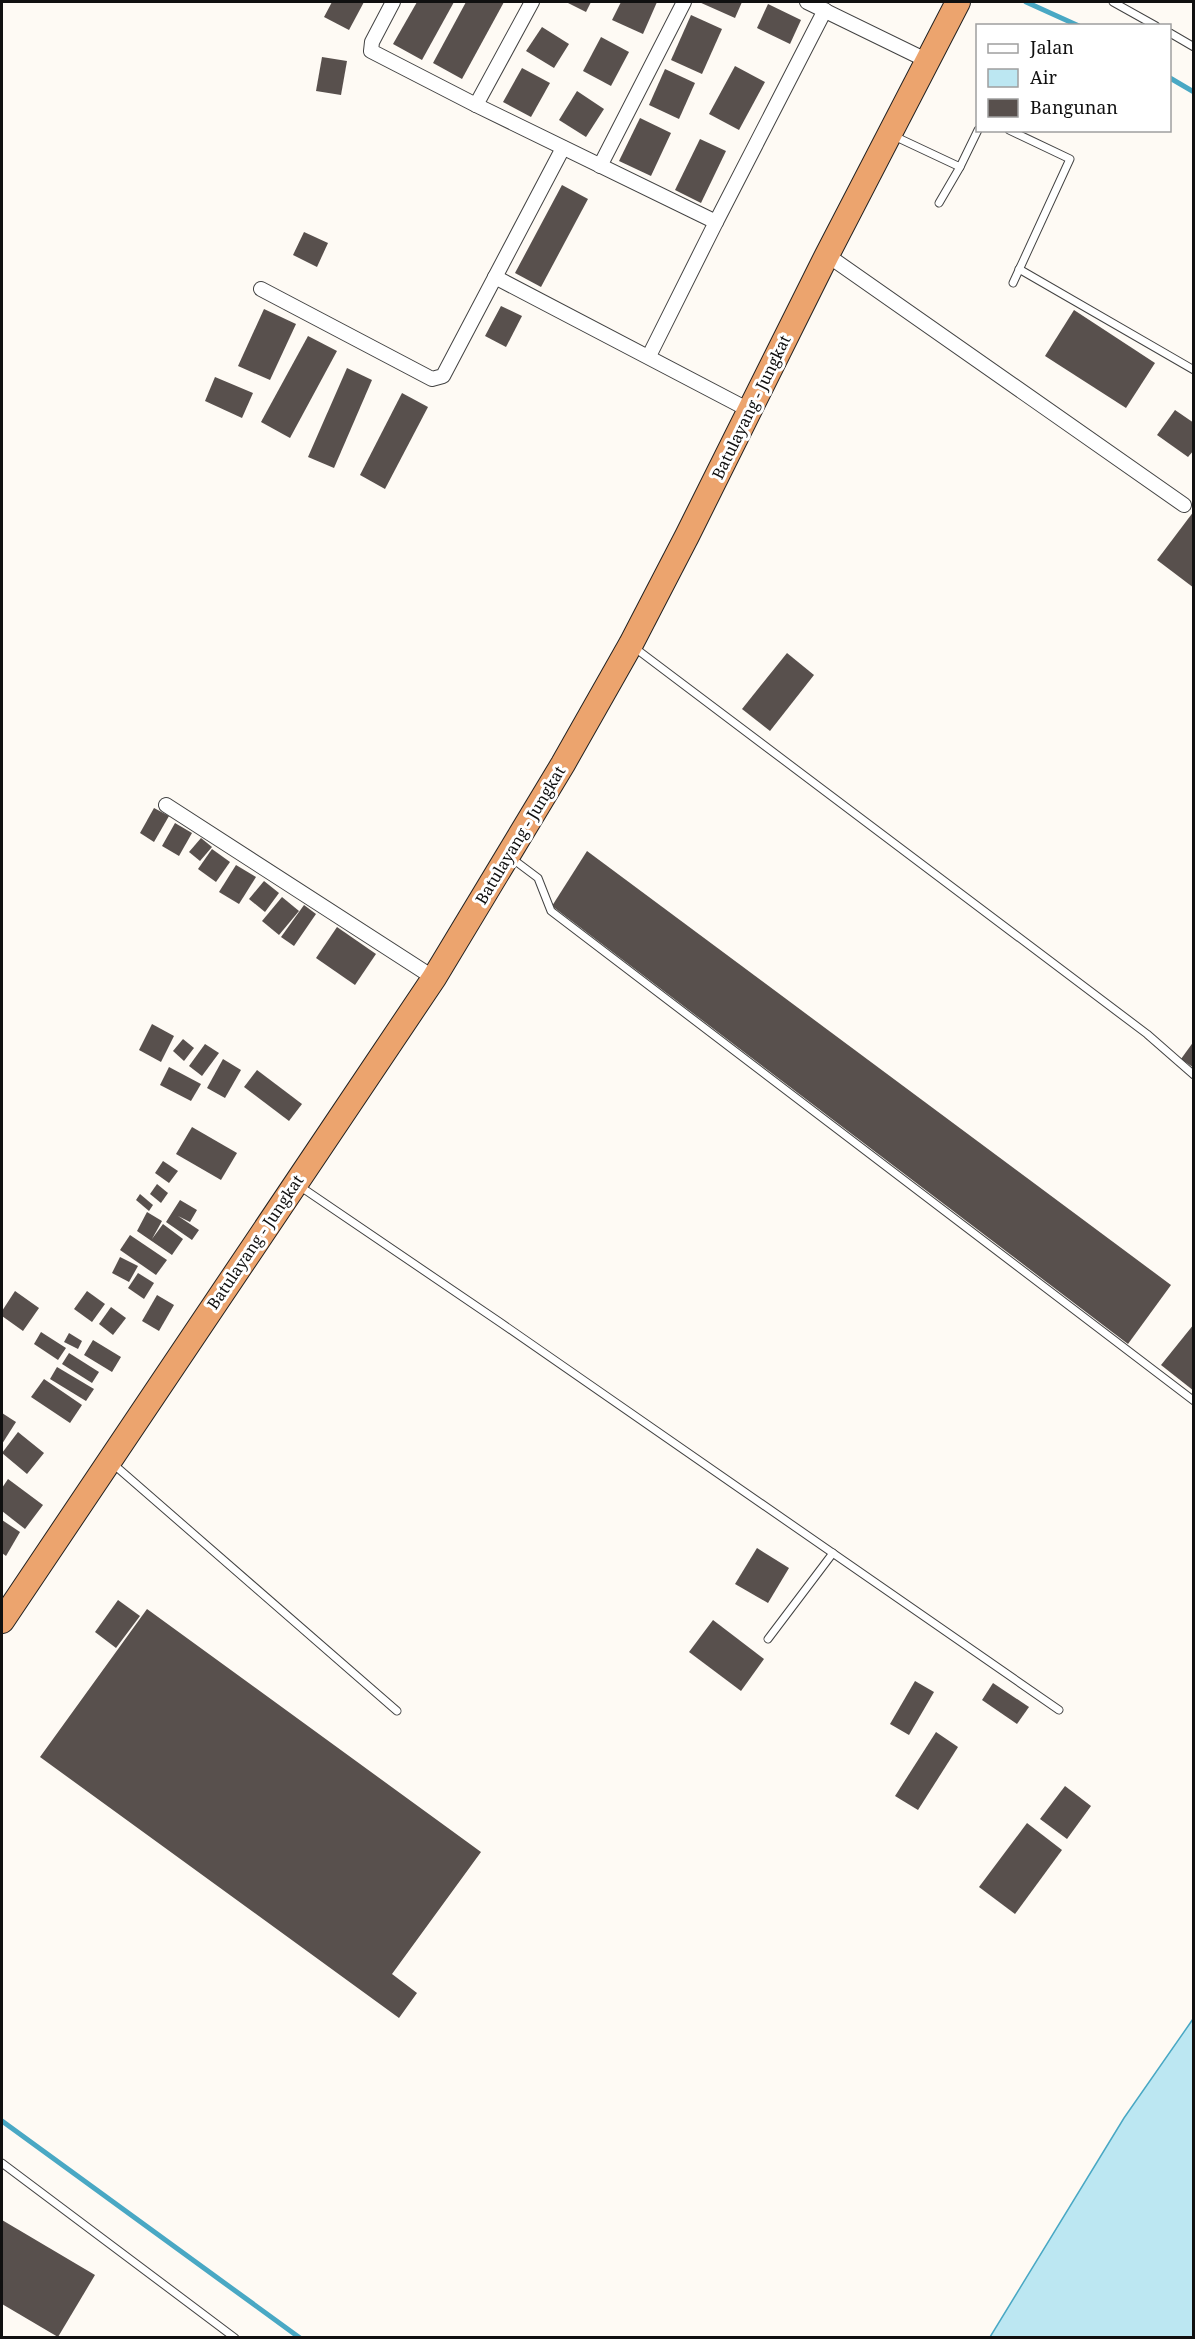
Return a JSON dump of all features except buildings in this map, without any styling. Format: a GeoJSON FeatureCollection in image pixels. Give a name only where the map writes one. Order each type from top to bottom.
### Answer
{"type":"FeatureCollection","features":[{"type":"Feature","properties":{"kind":"highway","name":"Batulayang - Jungkat"},"geometry":{"type":"LineString","coordinates":[[2,1621],[294,1183],[434,978],[563,764],[631,644],[687,536],[827,255],[958,2]]}},
{"type":"Feature","properties":{"kind":"street"},"geometry":{"type":"LineString","coordinates":[[393,2],[372,42],[371,51],[716,222]]}},
{"type":"Feature","properties":{"kind":"street"},"geometry":{"type":"LineString","coordinates":[[476,105],[532,2]]}},
{"type":"Feature","properties":{"kind":"street"},"geometry":{"type":"LineString","coordinates":[[600,166],[684,2]]}},
{"type":"Feature","properties":{"kind":"street"},"geometry":{"type":"LineString","coordinates":[[807,2],[926,60]]}},
{"type":"Feature","properties":{"kind":"street"},"geometry":{"type":"LineString","coordinates":[[649,356],[825,10]]}},
{"type":"Feature","properties":{"kind":"street"},"geometry":{"type":"LineString","coordinates":[[261,289],[432,379],[438,379],[444,376],[564,148]]}},
{"type":"Feature","properties":{"kind":"street"},"geometry":{"type":"LineString","coordinates":[[827,255],[1184,506]]}},
{"type":"Feature","properties":{"kind":"street"},"geometry":{"type":"LineString","coordinates":[[495,277],[749,410]]}},
{"type":"Feature","properties":{"kind":"street"},"geometry":{"type":"LineString","coordinates":[[166,805],[434,978]]}},
{"type":"Feature","properties":{"kind":"lane"},"geometry":{"type":"LineString","coordinates":[[1113,2],[1152,24]]}},
{"type":"Feature","properties":{"kind":"lane"},"geometry":{"type":"LineString","coordinates":[[1171,34],[1194,46]]}},
{"type":"Feature","properties":{"kind":"lane"},"geometry":{"type":"LineString","coordinates":[[939,203],[977,132]]}},
{"type":"Feature","properties":{"kind":"lane"},"geometry":{"type":"LineString","coordinates":[[1013,132],[1070,159],[1013,283]]}},
{"type":"Feature","properties":{"kind":"lane"},"geometry":{"type":"LineString","coordinates":[[889,134],[960,167]]}},
{"type":"Feature","properties":{"kind":"lane"},"geometry":{"type":"LineString","coordinates":[[1019,269],[1194,370]]}},
{"type":"Feature","properties":{"kind":"lane"},"geometry":{"type":"LineString","coordinates":[[631,644],[1148,1034],[1194,1075]]}},
{"type":"Feature","properties":{"kind":"lane"},"geometry":{"type":"LineString","coordinates":[[506,859],[518,863],[538,878],[551,911],[1194,1401]]}},
{"type":"Feature","properties":{"kind":"lane"},"geometry":{"type":"LineString","coordinates":[[294,1183],[501,1323],[1059,1710]]}},
{"type":"Feature","properties":{"kind":"lane"},"geometry":{"type":"LineString","coordinates":[[108,1460],[397,1711]]}},
{"type":"Feature","properties":{"kind":"lane"},"geometry":{"type":"LineString","coordinates":[[768,1639],[833,1553]]}},
{"type":"Feature","properties":{"kind":"lane"},"geometry":{"type":"LineString","coordinates":[[2,2163],[235,2337]]}},
{"type":"Feature","properties":{"kind":"water"},"geometry":{"type":"Polygon","coordinates":[[[1193,2019],[1193,2337],[990,2337],[1124,2118],[1193,2019]]]}},
{"type":"Feature","properties":{"kind":"waterway"},"geometry":{"type":"LineString","coordinates":[[1026,2],[1075,24]]}},
{"type":"Feature","properties":{"kind":"waterway"},"geometry":{"type":"LineString","coordinates":[[1171,79],[1194,92]]}},
{"type":"Feature","properties":{"kind":"waterway"},"geometry":{"type":"LineString","coordinates":[[2,2121],[300,2338]]}}]}
